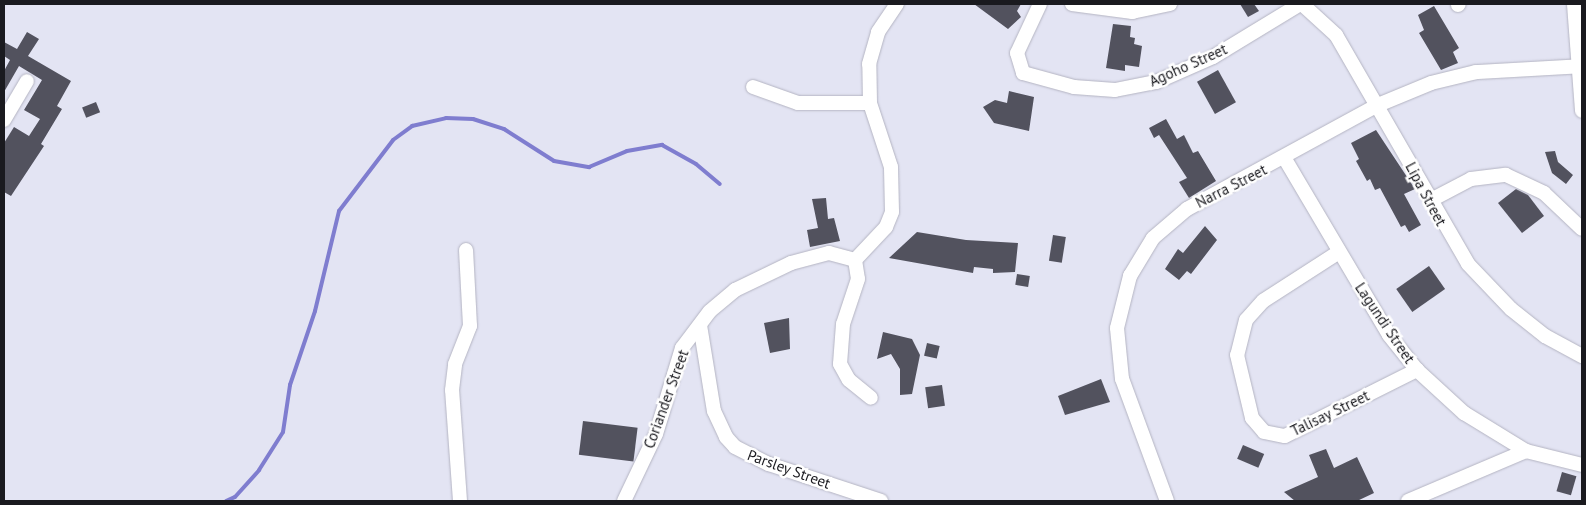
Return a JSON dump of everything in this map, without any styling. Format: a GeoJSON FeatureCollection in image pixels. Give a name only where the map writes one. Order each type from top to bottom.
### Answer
{"type":"FeatureCollection","features":[{"type":"Feature","properties":{"kind":"street"},"geometry":{"type":"LineString","coordinates":[[871,398],[849,380],[840,364],[843,324],[858,279],[855,260],[886,227],[895,195],[891,167],[870,103],[869,64],[878,32],[897,4]]}},
{"type":"Feature","properties":{"kind":"street","name":"Agoho Street"},"geometry":{"type":"LineString","coordinates":[[1040,4],[1017,52],[1022,73],[1074,87],[1115,90],[1156,82],[1213,57],[1301,4]]}},
{"type":"Feature","properties":{"kind":"street"},"geometry":{"type":"LineString","coordinates":[[1072,4],[1132,12],[1170,4]]}},
{"type":"Feature","properties":{"kind":"street","name":"Lipa Street"},"geometry":{"type":"LineString","coordinates":[[1301,4],[1336,35],[1468,264],[1511,308],[1545,336],[1582,356]]}},
{"type":"Feature","properties":{"kind":"street"},"geometry":{"type":"LineString","coordinates":[[1574,4],[1582,111]]}},
{"type":"Feature","properties":{"kind":"street","name":"Narra Street"},"geometry":{"type":"LineString","coordinates":[[1167,501],[1122,379],[1117,328],[1130,276],[1153,238],[1187,209],[1285,159],[1378,105],[1431,83],[1476,72],[1580,66]]}},
{"type":"Feature","properties":{"kind":"street"},"geometry":{"type":"LineString","coordinates":[[4,120],[27,81]]}},
{"type":"Feature","properties":{"kind":"street"},"geometry":{"type":"LineString","coordinates":[[753,87],[798,103],[870,103]]}},
{"type":"Feature","properties":{"kind":"street","name":"Lagundi Street"},"geometry":{"type":"LineString","coordinates":[[1285,159],[1389,334],[1417,370],[1464,413],[1526,451],[1582,465]]}},
{"type":"Feature","properties":{"kind":"street"},"geometry":{"type":"LineString","coordinates":[[1430,200],[1471,179],[1506,175],[1544,193],[1582,230]]}},
{"type":"Feature","properties":{"kind":"street"},"geometry":{"type":"LineString","coordinates":[[460,501],[452,390],[455,364],[470,326],[466,250]]}},
{"type":"Feature","properties":{"kind":"street","name":"Talisay Street"},"geometry":{"type":"LineString","coordinates":[[1339,252],[1263,302],[1246,320],[1237,355],[1252,418],[1264,432],[1285,436],[1417,370]]}},
{"type":"Feature","properties":{"kind":"street","name":"Coriander Street"},"geometry":{"type":"LineString","coordinates":[[624,501],[656,434],[682,348],[700,325],[735,290],[766,272],[829,253],[855,260]]}},
{"type":"Feature","properties":{"kind":"street","name":"Parsley Street"},"geometry":{"type":"LineString","coordinates":[[700,325],[714,411],[726,437],[735,447],[769,464],[881,501]]}},
{"type":"Feature","properties":{"kind":"street"},"geometry":{"type":"LineString","coordinates":[[1408,501],[1526,451]]}},
{"type":"Feature","properties":{"kind":"building"},"geometry":{"type":"Polygon","coordinates":[[[974,4],[1021,4],[1017,11],[1021,17],[1008,29],[974,4]]]}},
{"type":"Feature","properties":{"kind":"building"},"geometry":{"type":"Polygon","coordinates":[[[1240,4],[1254,4],[1259,11],[1248,17],[1240,4]]]}},
{"type":"Feature","properties":{"kind":"building"},"geometry":{"type":"Polygon","coordinates":[[[1434,6],[1459,48],[1453,52],[1458,63],[1441,70],[1419,33],[1424,30],[1418,15],[1434,6]]]}},
{"type":"Feature","properties":{"kind":"building"},"geometry":{"type":"Polygon","coordinates":[[[1113,24],[1131,26],[1130,37],[1135,38],[1134,44],[1142,46],[1139,67],[1125,65],[1125,71],[1106,68],[1113,24]]]}},
{"type":"Feature","properties":{"kind":"building"},"geometry":{"type":"Polygon","coordinates":[[[27,32],[39,39],[28,56],[71,81],[57,106],[62,109],[41,144],[44,146],[11,196],[4,192],[4,143],[14,127],[29,136],[40,119],[24,110],[42,80],[19,66],[4,92],[4,71],[10,60],[4,56],[4,42],[17,49],[27,32]]]}},
{"type":"Feature","properties":{"kind":"building"},"geometry":{"type":"Polygon","coordinates":[[[1218,70],[1236,102],[1215,114],[1197,82],[1218,70]]]}},
{"type":"Feature","properties":{"kind":"building"},"geometry":{"type":"Polygon","coordinates":[[[1009,91],[1034,97],[1029,131],[994,123],[983,107],[995,100],[1007,103],[1009,91]]]}},
{"type":"Feature","properties":{"kind":"building"},"geometry":{"type":"Polygon","coordinates":[[[96,102],[100,112],[86,118],[82,108],[96,102]]]}},
{"type":"Feature","properties":{"kind":"building"},"geometry":{"type":"Polygon","coordinates":[[[1166,119],[1177,139],[1184,135],[1193,153],[1198,151],[1216,181],[1189,198],[1179,182],[1187,178],[1159,135],[1154,138],[1149,128],[1166,119]]]}},
{"type":"Feature","properties":{"kind":"building"},"geometry":{"type":"Polygon","coordinates":[[[1376,130],[1415,189],[1404,194],[1421,225],[1409,232],[1405,225],[1401,227],[1380,188],[1375,190],[1370,179],[1367,181],[1356,161],[1359,159],[1351,143],[1376,130]]]}},
{"type":"Feature","properties":{"kind":"building"},"geometry":{"type":"Polygon","coordinates":[[[1555,151],[1558,162],[1573,175],[1566,184],[1552,173],[1545,152],[1555,151]]]}},
{"type":"Feature","properties":{"kind":"building"},"geometry":{"type":"Polygon","coordinates":[[[1516,189],[1528,195],[1544,216],[1522,233],[1498,203],[1516,189]]]}},
{"type":"Feature","properties":{"kind":"building"},"geometry":{"type":"Polygon","coordinates":[[[826,198],[828,219],[834,218],[840,241],[810,247],[807,230],[818,228],[812,199],[826,198]]]}},
{"type":"Feature","properties":{"kind":"building"},"geometry":{"type":"Polygon","coordinates":[[[1205,226],[1217,240],[1191,274],[1187,271],[1179,280],[1165,269],[1178,249],[1183,253],[1205,226]]]}},
{"type":"Feature","properties":{"kind":"building"},"geometry":{"type":"Polygon","coordinates":[[[917,232],[966,240],[1018,243],[1015,272],[993,273],[993,269],[974,267],[973,273],[889,258],[917,232]]]}},
{"type":"Feature","properties":{"kind":"building"},"geometry":{"type":"Polygon","coordinates":[[[1053,235],[1066,237],[1062,263],[1049,261],[1053,235]]]}},
{"type":"Feature","properties":{"kind":"building"},"geometry":{"type":"Polygon","coordinates":[[[1429,266],[1445,289],[1412,312],[1396,289],[1429,266]]]}},
{"type":"Feature","properties":{"kind":"building"},"geometry":{"type":"Polygon","coordinates":[[[1017,274],[1030,276],[1028,287],[1015,285],[1017,274]]]}},
{"type":"Feature","properties":{"kind":"building"},"geometry":{"type":"Polygon","coordinates":[[[789,318],[790,349],[770,353],[764,323],[789,318]]]}},
{"type":"Feature","properties":{"kind":"building"},"geometry":{"type":"Polygon","coordinates":[[[883,332],[912,339],[920,355],[912,394],[900,395],[900,369],[891,354],[877,359],[883,332]]]}},
{"type":"Feature","properties":{"kind":"building"},"geometry":{"type":"Polygon","coordinates":[[[927,343],[940,346],[937,359],[924,356],[927,343]]]}},
{"type":"Feature","properties":{"kind":"building"},"geometry":{"type":"Polygon","coordinates":[[[1101,379],[1110,402],[1065,415],[1058,396],[1101,379]]]}},
{"type":"Feature","properties":{"kind":"building"},"geometry":{"type":"Polygon","coordinates":[[[942,385],[945,406],[928,408],[925,387],[942,385]]]}},
{"type":"Feature","properties":{"kind":"building"},"geometry":{"type":"Polygon","coordinates":[[[583,421],[638,428],[633,461],[579,455],[583,421]]]}},
{"type":"Feature","properties":{"kind":"building"},"geometry":{"type":"Polygon","coordinates":[[[1243,445],[1264,454],[1258,468],[1237,459],[1243,445]]]}},
{"type":"Feature","properties":{"kind":"building"},"geometry":{"type":"Polygon","coordinates":[[[1326,449],[1334,468],[1357,457],[1374,493],[1357,501],[1295,501],[1284,492],[1318,477],[1309,455],[1326,449]]]}},
{"type":"Feature","properties":{"kind":"building"},"geometry":{"type":"Polygon","coordinates":[[[1562,472],[1576,476],[1571,495],[1556,491],[1562,472]]]}},
{"type":"Feature","properties":{"kind":"waterway"},"geometry":{"type":"LineString","coordinates":[[226,501],[235,497],[259,470],[283,432],[290,385],[315,311],[339,211],[393,140],[412,126],[446,118],[473,119],[504,129],[554,161],[589,167],[627,151],[662,145],[696,164],[720,184]]}}]}
